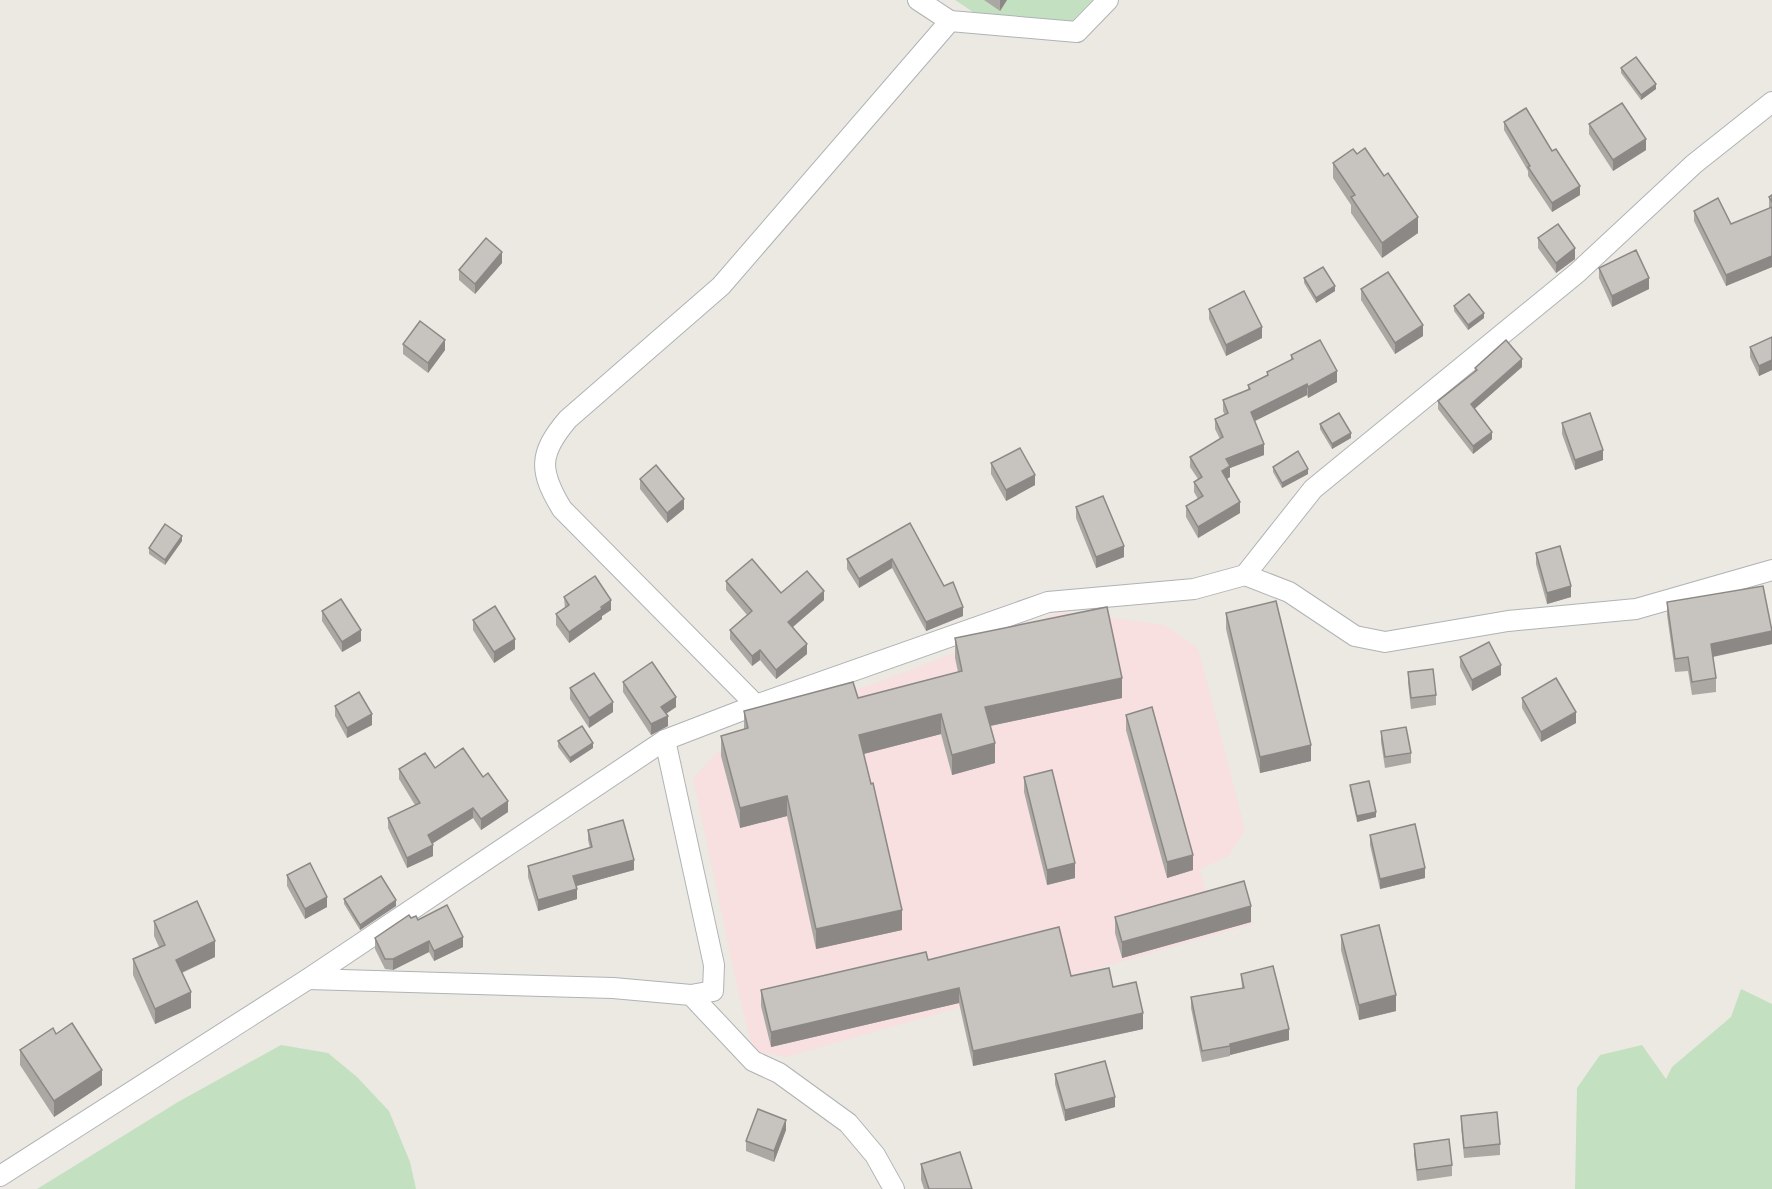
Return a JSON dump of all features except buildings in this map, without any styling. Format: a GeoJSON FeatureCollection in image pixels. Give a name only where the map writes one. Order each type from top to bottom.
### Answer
{"type":"FeatureCollection","features":[{"type":"Feature","properties":{"kind":"street"},"geometry":{"type":"LineString","coordinates":[[918,0],[950,21],[1077,32],[1108,0]]}},
{"type":"Feature","properties":{"kind":"street"},"geometry":{"type":"LineString","coordinates":[[756,705],[562,509],[549,488],[544,470],[547,450],[556,433],[568,419],[721,286],[950,21]]}},
{"type":"Feature","properties":{"kind":"street"},"geometry":{"type":"LineString","coordinates":[[0,1176],[308,979],[665,740],[756,705],[1048,602],[1194,589],[1245,575],[1313,489],[1577,273],[1694,164],[1772,102]]}},
{"type":"Feature","properties":{"kind":"street"},"geometry":{"type":"LineString","coordinates":[[1245,575],[1289,592],[1355,636],[1385,642],[1508,621],[1636,609],[1772,570]]}},
{"type":"Feature","properties":{"kind":"street"},"geometry":{"type":"LineString","coordinates":[[308,979],[613,988],[691,995],[713,991],[714,965],[665,740]]}},
{"type":"Feature","properties":{"kind":"street"},"geometry":{"type":"LineString","coordinates":[[691,995],[753,1061],[779,1072],[848,1123],[875,1155],[894,1189]]}},
{"type":"Feature","properties":{"kind":"shaded area"},"geometry":{"type":"Polygon","coordinates":[[[1062,611],[1165,625],[1198,648],[1245,829],[1229,856],[1200,869],[1207,898],[1246,891],[1253,924],[786,1057],[753,1051],[693,778],[740,730],[884,680],[1062,611]]]}},
{"type":"Feature","properties":{"kind":"green space"},"geometry":{"type":"Polygon","coordinates":[[[955,0],[1092,0],[1072,21],[976,14],[955,0]]]}},
{"type":"Feature","properties":{"kind":"green space"},"geometry":{"type":"Polygon","coordinates":[[[1741,989],[1772,1004],[1772,1189],[1575,1189],[1577,1088],[1600,1055],[1642,1045],[1666,1079],[1672,1067],[1731,1017],[1741,989]]]}},
{"type":"Feature","properties":{"kind":"green space"},"geometry":{"type":"Polygon","coordinates":[[[281,1045],[328,1053],[357,1077],[389,1111],[410,1162],[416,1189],[37,1189],[178,1102],[281,1045]]]}}]}
